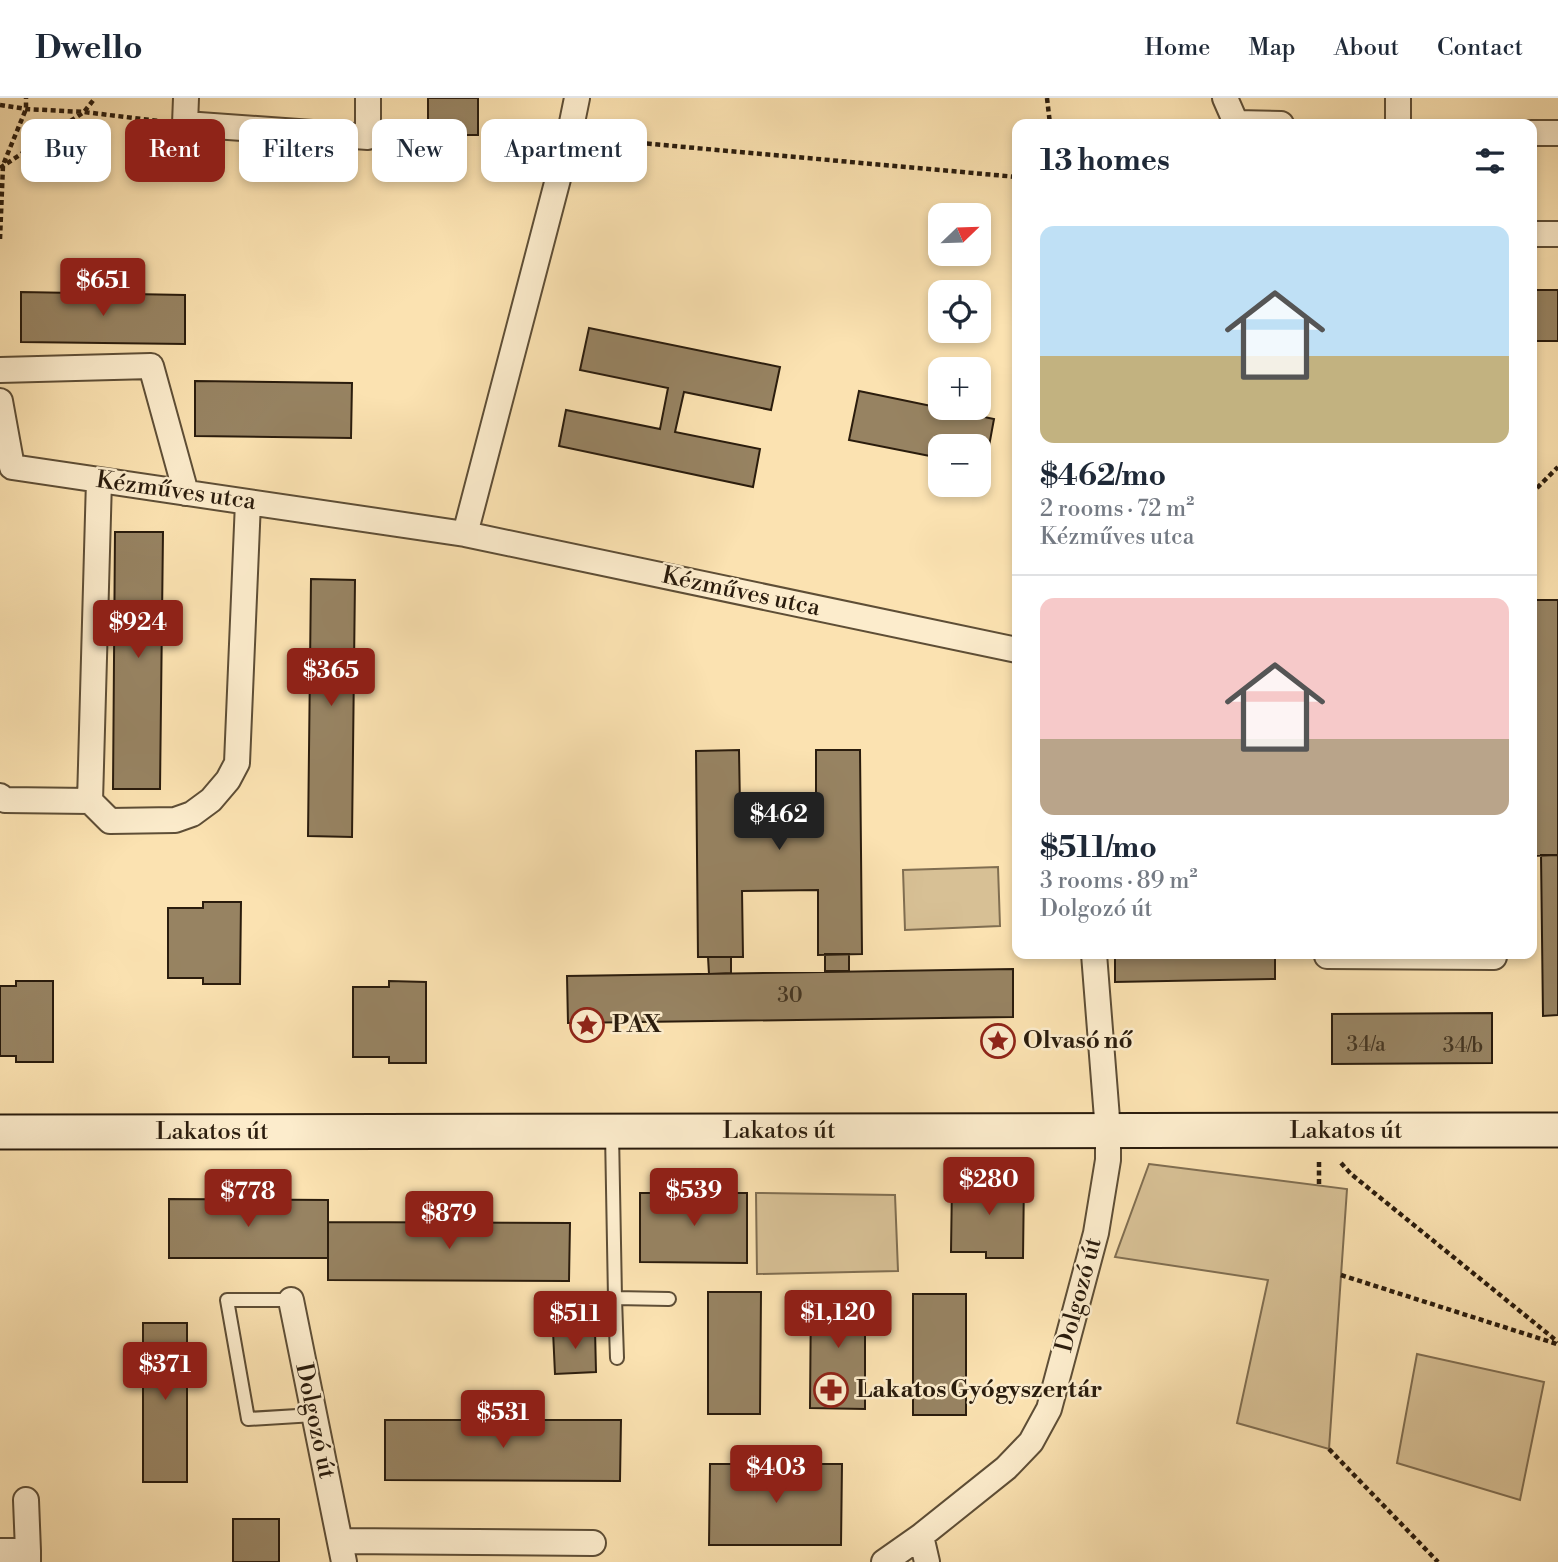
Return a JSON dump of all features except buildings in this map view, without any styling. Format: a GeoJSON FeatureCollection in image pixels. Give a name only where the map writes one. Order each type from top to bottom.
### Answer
{"type":"FeatureCollection","features":[{"type":"Feature","properties":{"kind":"street"},"geometry":{"type":"LineString","coordinates":[[185,119],[186,98]]}},
{"type":"Feature","properties":{"kind":"street"},"geometry":{"type":"LineString","coordinates":[[225,127],[368,137],[368,98]]}},
{"type":"Feature","properties":{"kind":"street"},"geometry":{"type":"LineString","coordinates":[[573,119],[577,98]]}},
{"type":"Feature","properties":{"kind":"street"},"geometry":{"type":"LineString","coordinates":[[1225,98],[1233,119]]}},
{"type":"Feature","properties":{"kind":"street"},"geometry":{"type":"LineString","coordinates":[[1398,98],[1398,119]]}},
{"type":"Feature","properties":{"kind":"street"},"geometry":{"type":"LineString","coordinates":[[1537,132],[1558,133]]}},
{"type":"Feature","properties":{"kind":"street"},"geometry":{"type":"LineString","coordinates":[[465,534],[557,182]]}},
{"type":"Feature","properties":{"kind":"street"},"geometry":{"type":"LineString","coordinates":[[1537,234],[1558,234]]}},
{"type":"Feature","properties":{"kind":"street"},"geometry":{"type":"LineString","coordinates":[[0,370],[150,366],[186,493]]}},
{"type":"Feature","properties":{"kind":"street","name":"Kézműves utca"},"geometry":{"type":"LineString","coordinates":[[0,401],[12,467],[465,534],[1012,649]]}},
{"type":"Feature","properties":{"kind":"street"},"geometry":{"type":"LineString","coordinates":[[90,801],[99,480]]}},
{"type":"Feature","properties":{"kind":"street"},"geometry":{"type":"LineString","coordinates":[[0,796],[5,800],[90,801],[110,821],[175,820],[192,814],[211,800],[228,780],[237,763],[247,502]]}},
{"type":"Feature","properties":{"kind":"street","name":"Dolgozó út"},"geometry":{"type":"LineString","coordinates":[[884,1562],[1006,1468],[1031,1442],[1049,1409],[1096,1233],[1108,1160],[1094,959]]}},
{"type":"Feature","properties":{"kind":"street","name":"Lakatos út"},"geometry":{"type":"LineString","coordinates":[[0,1132],[1558,1130]]}},
{"type":"Feature","properties":{"kind":"street","name":"Dolgozó út"},"geometry":{"type":"LineString","coordinates":[[291,1300],[342,1552],[593,1543]]}},
{"type":"Feature","properties":{"kind":"street"},"geometry":{"type":"LineString","coordinates":[[0,1551],[28,1556],[26,1500]]}},
{"type":"Feature","properties":{"kind":"street"},"geometry":{"type":"LineString","coordinates":[[921,1535],[927,1562]]}},
{"type":"Feature","properties":{"kind":"lane"},"geometry":{"type":"LineString","coordinates":[[612,1132],[617,1358]]}},
{"type":"Feature","properties":{"kind":"lane"},"geometry":{"type":"LineString","coordinates":[[615,1298],[669,1299]]}},
{"type":"Feature","properties":{"kind":"lane"},"geometry":{"type":"LineString","coordinates":[[291,1300],[227,1300],[248,1419],[314,1415]]}},
{"type":"Feature","properties":{"kind":"path"},"geometry":{"type":"LineString","coordinates":[[0,239],[2,166],[26,109],[26,98]]}},
{"type":"Feature","properties":{"kind":"path"},"geometry":{"type":"LineString","coordinates":[[2,166],[84,112],[95,98]]}},
{"type":"Feature","properties":{"kind":"path"},"geometry":{"type":"LineString","coordinates":[[1047,98],[1049,119]]}},
{"type":"Feature","properties":{"kind":"path"},"geometry":{"type":"LineString","coordinates":[[0,105],[143,119]]}},
{"type":"Feature","properties":{"kind":"path"},"geometry":{"type":"LineString","coordinates":[[647,144],[1012,177]]}},
{"type":"Feature","properties":{"kind":"path"},"geometry":{"type":"LineString","coordinates":[[1537,488],[1558,467]]}},
{"type":"Feature","properties":{"kind":"path"},"geometry":{"type":"LineString","coordinates":[[1319,1162],[1319,1184]]}},
{"type":"Feature","properties":{"kind":"path"},"geometry":{"type":"LineString","coordinates":[[1341,1163],[1558,1343]]}},
{"type":"Feature","properties":{"kind":"path"},"geometry":{"type":"LineString","coordinates":[[1341,1275],[1558,1343]]}},
{"type":"Feature","properties":{"kind":"path"},"geometry":{"type":"LineString","coordinates":[[1329,1449],[1438,1562]]}},
{"type":"Feature","properties":{"kind":"shaded area"},"geometry":{"type":"Polygon","coordinates":[[[998,867],[1000,926],[905,930],[903,870],[998,867]]]}},
{"type":"Feature","properties":{"kind":"shaded area"},"geometry":{"type":"Polygon","coordinates":[[[1149,1164],[1347,1189],[1329,1449],[1237,1423],[1268,1280],[1115,1257],[1149,1164]]]}},
{"type":"Feature","properties":{"kind":"shaded area"},"geometry":{"type":"Polygon","coordinates":[[[756,1193],[895,1195],[898,1271],[757,1274],[756,1193]]]}},
{"type":"Feature","properties":{"kind":"shaded area"},"geometry":{"type":"Polygon","coordinates":[[[1417,1354],[1544,1382],[1520,1500],[1397,1463],[1417,1354]]]}},
{"type":"Feature","properties":{"kind":"place","name":"PAX"},"geometry":{"type":"Point","coordinates":[587,1025]}},
{"type":"Feature","properties":{"kind":"place","name":"Olvasó nő"},"geometry":{"type":"Point","coordinates":[998,1041]}},
{"type":"Feature","properties":{"kind":"place","name":"Lakatos Gyógyszertár"},"geometry":{"type":"Point","coordinates":[831,1390]}}]}
